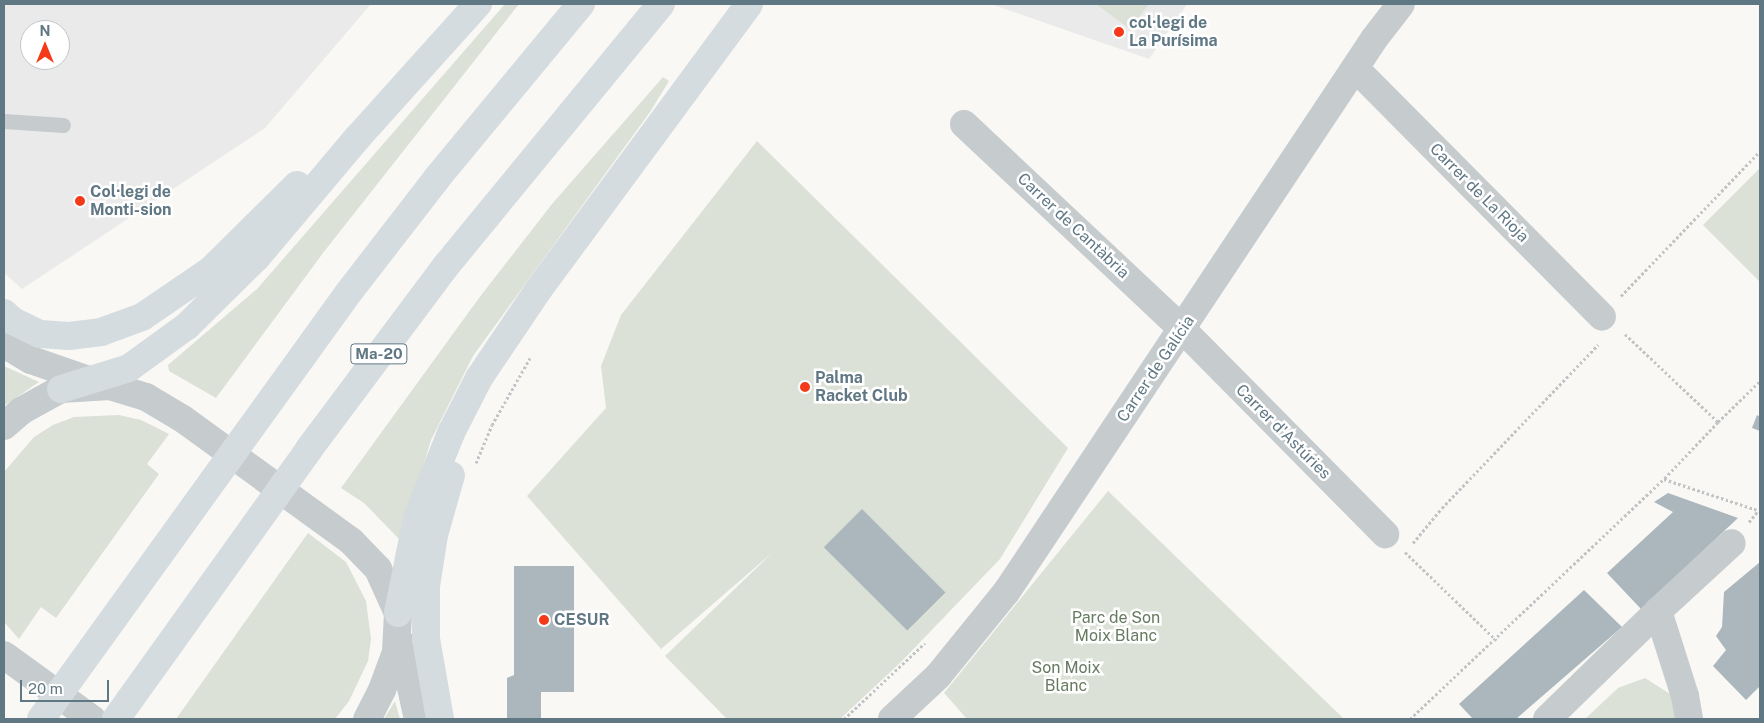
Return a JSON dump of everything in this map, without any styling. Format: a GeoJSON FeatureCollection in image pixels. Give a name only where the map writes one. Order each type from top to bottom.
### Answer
{"type":"FeatureCollection","features":[{"type":"Feature","properties":{"kind":"highway"},"geometry":{"type":"LineString","coordinates":[[61,389],[100,383],[141,362],[194,320],[257,257],[395,95],[478,4]]}},
{"type":"Feature","properties":{"kind":"highway"},"geometry":{"type":"LineString","coordinates":[[41,719],[349,292],[437,178],[581,4]]}},
{"type":"Feature","properties":{"kind":"highway","name":"Ma-20"},"geometry":{"type":"LineString","coordinates":[[116,719],[309,449],[445,266],[661,4]]}},
{"type":"Feature","properties":{"kind":"highway"},"geometry":{"type":"LineString","coordinates":[[398,620],[417,518],[451,433],[493,354],[749,4]]}},
{"type":"Feature","properties":{"kind":"highway"},"geometry":{"type":"LineString","coordinates":[[4,313],[13,321],[40,334],[69,336],[101,332],[142,317],[211,270],[395,95]]}},
{"type":"Feature","properties":{"kind":"highway"},"geometry":{"type":"LineString","coordinates":[[440,719],[425,621],[426,586],[434,535],[450,479],[463,446],[539,289]]}},
{"type":"Feature","properties":{"kind":"street","name":"Carrer de Galícia"},"geometry":{"type":"LineString","coordinates":[[892,719],[938,676],[1007,591],[1356,69],[1374,39],[1401,4]]}},
{"type":"Feature","properties":{"kind":"street","name":"Carrer de La Rioja"},"geometry":{"type":"LineString","coordinates":[[1356,69],[1609,322]]}},
{"type":"Feature","properties":{"kind":"street","name":"Carrer de Cantàbria"},"geometry":{"type":"LineString","coordinates":[[964,124],[1182,329]]}},
{"type":"Feature","properties":{"kind":"street","name":"Carrer d'Astúries"},"geometry":{"type":"LineString","coordinates":[[1182,329],[1385,534]]}},
{"type":"Feature","properties":{"kind":"street"},"geometry":{"type":"LineString","coordinates":[[4,344],[30,360],[146,397],[183,419],[331,525],[378,569],[398,620],[404,666],[418,719]]}},
{"type":"Feature","properties":{"kind":"street"},"geometry":{"type":"LineString","coordinates":[[4,426],[21,411],[61,389]]}},
{"type":"Feature","properties":{"kind":"street"},"geometry":{"type":"LineString","coordinates":[[1547,719],[1658,611],[1732,543]]}},
{"type":"Feature","properties":{"kind":"street"},"geometry":{"type":"LineString","coordinates":[[1658,611],[1685,696],[1689,719]]}},
{"type":"Feature","properties":{"kind":"street"},"geometry":{"type":"LineString","coordinates":[[367,719],[393,661],[398,620]]}},
{"type":"Feature","properties":{"kind":"street"},"geometry":{"type":"LineString","coordinates":[[8,658],[92,719]]}},
{"type":"Feature","properties":{"kind":"lane"},"geometry":{"type":"LineString","coordinates":[[4,121],[63,125]]}},
{"type":"Feature","properties":{"kind":"path"},"geometry":{"type":"LineString","coordinates":[[1405,552],[1760,151]]}},
{"type":"Feature","properties":{"kind":"path"},"geometry":{"type":"LineString","coordinates":[[1609,322],[1718,422]]}},
{"type":"Feature","properties":{"kind":"path"},"geometry":{"type":"LineString","coordinates":[[473,471],[492,425],[534,352]]}},
{"type":"Feature","properties":{"kind":"path"},"geometry":{"type":"LineString","coordinates":[[1410,719],[1496,640],[1664,479],[1760,381]]}},
{"type":"Feature","properties":{"kind":"path"},"geometry":{"type":"LineString","coordinates":[[1664,479],[1760,511]]}},
{"type":"Feature","properties":{"kind":"path"},"geometry":{"type":"LineString","coordinates":[[1385,534],[1496,640]]}},
{"type":"Feature","properties":{"kind":"shaded area","name":"Col·legi de Monti-sion"},"geometry":{"type":"Polygon","coordinates":[[[4,4],[371,4],[265,128],[22,289],[4,273],[4,4]]]}},
{"type":"Feature","properties":{"kind":"shaded area","name":"col·legi de La Purísima"},"geometry":{"type":"Polygon","coordinates":[[[991,4],[1187,4],[1149,59],[991,4]]]}},
{"type":"Feature","properties":{"kind":"green space"},"geometry":{"type":"Polygon","coordinates":[[[505,4],[519,4],[323,253],[216,398],[169,371],[168,365],[257,289],[505,4]]]}},
{"type":"Feature","properties":{"kind":"green space"},"geometry":{"type":"Polygon","coordinates":[[[1096,4],[1149,4],[1130,29],[1096,4]]]}},
{"type":"Feature","properties":{"kind":"green space"},"geometry":{"type":"Polygon","coordinates":[[[663,77],[669,81],[650,112],[473,356],[431,440],[401,541],[364,503],[341,488],[479,298],[552,204],[663,77]]]}},
{"type":"Feature","properties":{"kind":"green space","name":"Palma Racket Club"},"geometry":{"type":"Polygon","coordinates":[[[757,141],[1068,448],[1000,559],[901,662],[840,719],[727,719],[665,656],[773,552],[661,649],[527,496],[606,408],[601,366],[621,315],[757,141]]]}},
{"type":"Feature","properties":{"kind":"green space"},"geometry":{"type":"Polygon","coordinates":[[[1760,168],[1760,282],[1703,225],[1760,168]]]}},
{"type":"Feature","properties":{"kind":"green space"},"geometry":{"type":"Polygon","coordinates":[[[4,366],[39,382],[4,406],[4,366]]]}},
{"type":"Feature","properties":{"kind":"green space"},"geometry":{"type":"Polygon","coordinates":[[[119,415],[141,420],[169,434],[147,464],[159,474],[56,618],[41,607],[19,639],[4,622],[4,472],[34,437],[53,425],[74,417],[119,415]]]}},
{"type":"Feature","properties":{"kind":"green space","name":"Parc de Son Moix Blanc"},"geometry":{"type":"Polygon","coordinates":[[[1108,491],[1344,719],[967,719],[944,693],[1108,491]]]}},
{"type":"Feature","properties":{"kind":"green space"},"geometry":{"type":"Polygon","coordinates":[[[308,533],[346,562],[366,601],[371,639],[368,661],[349,701],[335,719],[176,719],[308,533]]]}},
{"type":"Feature","properties":{"kind":"green space"},"geometry":{"type":"Polygon","coordinates":[[[1645,678],[1678,699],[1682,719],[1585,719],[1618,688],[1645,678]]]}},
{"type":"Feature","properties":{"kind":"green space"},"geometry":{"type":"Polygon","coordinates":[[[395,701],[400,719],[384,719],[395,701]]]}},
{"type":"Feature","properties":{"kind":"building"},"geometry":{"type":"Polygon","coordinates":[[[1757,415],[1760,417],[1760,431],[1752,428],[1757,415]]]}},
{"type":"Feature","properties":{"kind":"building"},"geometry":{"type":"Polygon","coordinates":[[[1668,493],[1738,518],[1641,609],[1607,573],[1673,512],[1654,502],[1668,493]]]}},
{"type":"Feature","properties":{"kind":"building"},"geometry":{"type":"Polygon","coordinates":[[[862,509],[945,592],[907,631],[824,547],[862,509]]]}},
{"type":"Feature","properties":{"kind":"building"},"geometry":{"type":"Polygon","coordinates":[[[1760,562],[1760,686],[1746,700],[1713,666],[1726,650],[1716,636],[1722,627],[1724,592],[1760,562]]]}},
{"type":"Feature","properties":{"kind":"building","name":"CESUR"},"geometry":{"type":"Polygon","coordinates":[[[514,566],[574,566],[574,692],[541,692],[541,719],[507,719],[507,678],[514,675],[514,566]]]}},
{"type":"Feature","properties":{"kind":"building"},"geometry":{"type":"Polygon","coordinates":[[[1584,590],[1622,627],[1516,719],[1473,719],[1459,704],[1584,590]]]}},
{"type":"Feature","properties":{"kind":"place","name":"col·legi de La Purísima"},"geometry":{"type":"Point","coordinates":[1119,32]}},
{"type":"Feature","properties":{"kind":"place","name":"Col·legi de Monti-sion"},"geometry":{"type":"Point","coordinates":[80,201]}},
{"type":"Feature","properties":{"kind":"place","name":"Palma Racket Club"},"geometry":{"type":"Point","coordinates":[805,387]}},
{"type":"Feature","properties":{"kind":"place","name":"CESUR"},"geometry":{"type":"Point","coordinates":[544,620]}},
{"type":"Feature","properties":{"kind":"park label","name":"Son Moix Blanc"},"geometry":{"type":"Point","coordinates":[1066,677]}}]}
